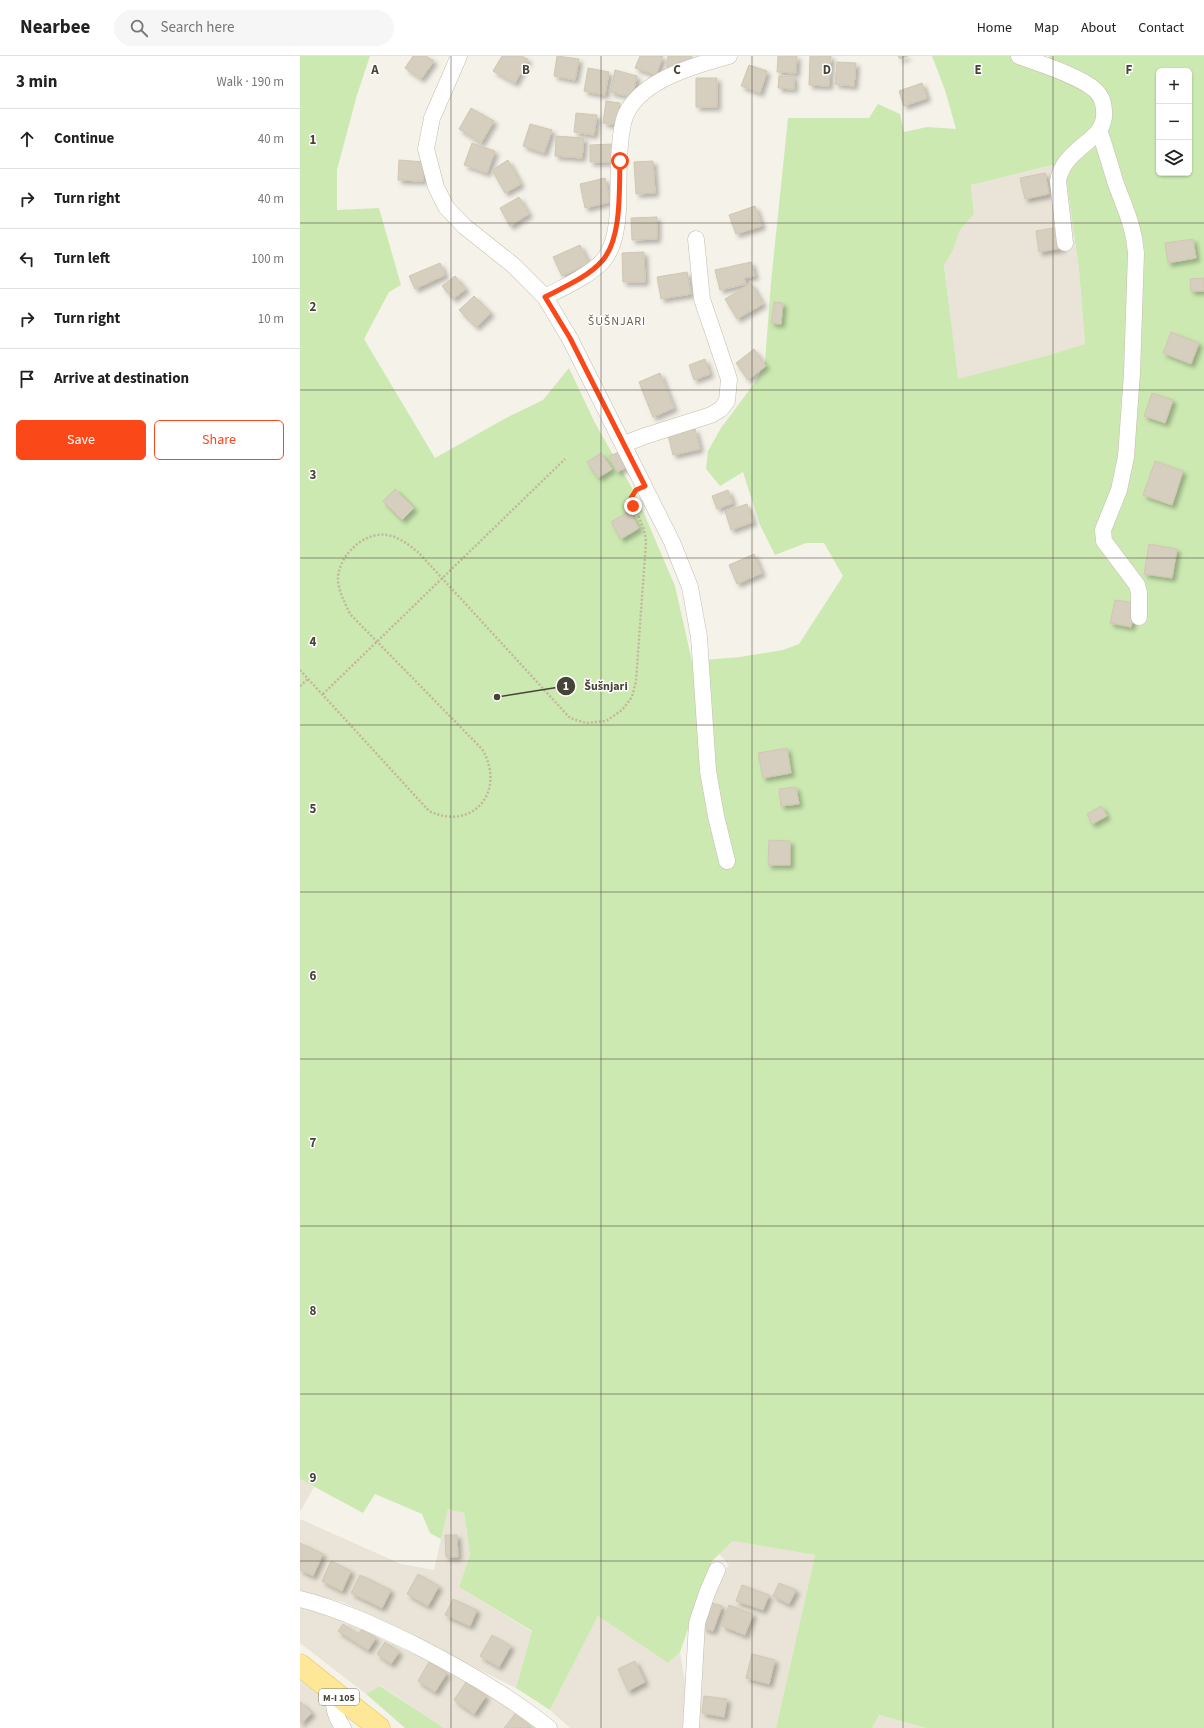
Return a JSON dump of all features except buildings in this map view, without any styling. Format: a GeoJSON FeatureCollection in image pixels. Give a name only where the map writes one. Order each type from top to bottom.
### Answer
{"type":"FeatureCollection","features":[{"type":"Feature","properties":{"kind":"main road","name":"M-I 105"},"geometry":{"type":"LineString","coordinates":[[300,1665],[379,1728]]}},
{"type":"Feature","properties":{"kind":"street"},"geometry":{"type":"LineString","coordinates":[[459,56],[432,118],[426,149],[436,186],[446,207],[464,226],[513,265],[545,297],[570,338],[672,542],[690,587],[700,636],[708,771],[716,816],[727,862]]}},
{"type":"Feature","properties":{"kind":"street"},"geometry":{"type":"LineString","coordinates":[[545,297],[589,272],[603,261],[612,246],[617,221],[621,134],[626,114],[635,101],[649,87],[671,76],[705,62],[729,56]]}},
{"type":"Feature","properties":{"kind":"street"},"geometry":{"type":"LineString","coordinates":[[1019,56],[1080,80],[1095,89],[1104,101],[1104,116],[1099,130],[1067,160],[1060,171],[1058,181],[1066,243]]}},
{"type":"Feature","properties":{"kind":"street"},"geometry":{"type":"LineString","coordinates":[[1099,130],[1116,183],[1128,213],[1134,234],[1136,253],[1132,373],[1126,457],[1119,490],[1103,530],[1104,541],[1136,585],[1139,593],[1139,617]]}},
{"type":"Feature","properties":{"kind":"street"},"geometry":{"type":"LineString","coordinates":[[624,444],[644,436],[711,415],[722,409],[727,401],[729,379],[702,299],[696,239]]}},
{"type":"Feature","properties":{"kind":"street"},"geometry":{"type":"LineString","coordinates":[[691,1728],[694,1702],[697,1623],[707,1593],[717,1570]]}},
{"type":"Feature","properties":{"kind":"street"},"geometry":{"type":"LineString","coordinates":[[300,1599],[324,1605],[378,1626],[438,1657],[502,1694],[549,1728]]}},
{"type":"Feature","properties":{"kind":"street"},"geometry":{"type":"LineString","coordinates":[[335,1694],[333,1702],[336,1716],[343,1728]]}},
{"type":"Feature","properties":{"kind":"path"},"geometry":{"type":"LineString","coordinates":[[322,694],[440,578],[565,459]]}},
{"type":"Feature","properties":{"kind":"path"},"geometry":{"type":"LineString","coordinates":[[300,670],[429,811],[440,816],[462,815],[478,808],[490,792],[492,772],[489,760],[482,749],[350,614],[342,597],[338,581],[342,564],[352,547],[368,537],[387,535],[404,541],[419,553],[440,578],[570,718],[586,723],[606,721],[622,710],[632,697],[636,681],[646,542],[644,530],[631,498],[636,490],[645,486]]}},
{"type":"Feature","properties":{"kind":"path"},"geometry":{"type":"LineString","coordinates":[[300,686],[308,679]]}},
{"type":"Feature","properties":{"kind":"shaded area"},"geometry":{"type":"Polygon","coordinates":[[[1052,165],[1067,184],[1079,270],[1085,344],[957,380],[944,264],[953,250],[960,230],[974,214],[971,185],[1052,165]]]}},
{"type":"Feature","properties":{"kind":"shaded area"},"geometry":{"type":"Polygon","coordinates":[[[300,1479],[314,1487],[300,1512],[300,1479]]]}},
{"type":"Feature","properties":{"kind":"shaded area"},"geometry":{"type":"Polygon","coordinates":[[[448,1508],[464,1513],[470,1555],[459,1587],[532,1632],[516,1688],[343,1602],[300,1592],[300,1519],[401,1564],[434,1570],[448,1508]]]}},
{"type":"Feature","properties":{"kind":"shaded area"},"geometry":{"type":"Polygon","coordinates":[[[733,1541],[815,1555],[776,1728],[697,1728],[702,1632],[721,1575],[729,1565],[719,1554],[733,1541]]]}},
{"type":"Feature","properties":{"kind":"shaded area"},"geometry":{"type":"Polygon","coordinates":[[[300,1605],[346,1622],[420,1657],[504,1704],[535,1728],[444,1728],[381,1686],[366,1694],[300,1643],[300,1605]]]}},
{"type":"Feature","properties":{"kind":"shaded area"},"geometry":{"type":"Polygon","coordinates":[[[598,1616],[668,1663],[680,1652],[685,1683],[685,1728],[570,1728],[550,1710],[598,1616]]]}},
{"type":"Feature","properties":{"kind":"shaded area"},"geometry":{"type":"Polygon","coordinates":[[[300,1680],[325,1700],[329,1707],[334,1728],[300,1728],[300,1680]]]}},
{"type":"Feature","properties":{"kind":"shaded area"},"geometry":{"type":"Polygon","coordinates":[[[879,1715],[926,1728],[872,1728],[879,1715]]]}},
{"type":"Feature","properties":{"kind":"green space"},"geometry":{"type":"Polygon","coordinates":[[[300,56],[370,56],[357,95],[337,170],[337,210],[379,208],[401,285],[389,292],[364,339],[435,458],[506,418],[543,400],[569,368],[595,423],[637,497],[675,586],[692,661],[740,657],[783,650],[799,644],[843,576],[824,543],[806,543],[775,555],[760,525],[743,472],[720,486],[706,469],[708,451],[721,428],[756,381],[765,362],[771,282],[788,118],[869,118],[878,104],[900,114],[904,132],[927,127],[956,129],[945,90],[932,56],[1011,56],[1035,70],[1050,56],[1204,56],[1204,1728],[926,1728],[879,1715],[872,1728],[776,1728],[815,1555],[733,1541],[712,1561],[680,1652],[668,1663],[598,1616],[550,1710],[516,1688],[532,1631],[459,1587],[470,1555],[464,1513],[448,1509],[441,1539],[430,1533],[422,1514],[375,1494],[363,1513],[300,1479],[300,56]],[[1052,165],[971,185],[974,214],[960,230],[953,250],[944,265],[958,379],[1085,344],[1079,270],[1067,184],[1052,165]]]}},
{"type":"Feature","properties":{"kind":"green space"},"geometry":{"type":"Polygon","coordinates":[[[380,1686],[444,1728],[405,1728],[366,1694],[380,1686]]]}},
{"type":"Feature","properties":{"kind":"place","name":"Šušnjari"},"geometry":{"type":"Point","coordinates":[497,697]}},
{"type":"Feature","properties":{"kind":"district","name":"ŠUŠNJARI"},"geometry":{"type":"Point","coordinates":[617,321]}},
{"type":"Feature","properties":{"kind":"route"},"geometry":{"type":"LineString","coordinates":[[620,161],[617,221],[612,246],[603,261],[589,272],[545,297],[570,338],[645,486],[636,490],[631,498],[633,506]]}}]}
